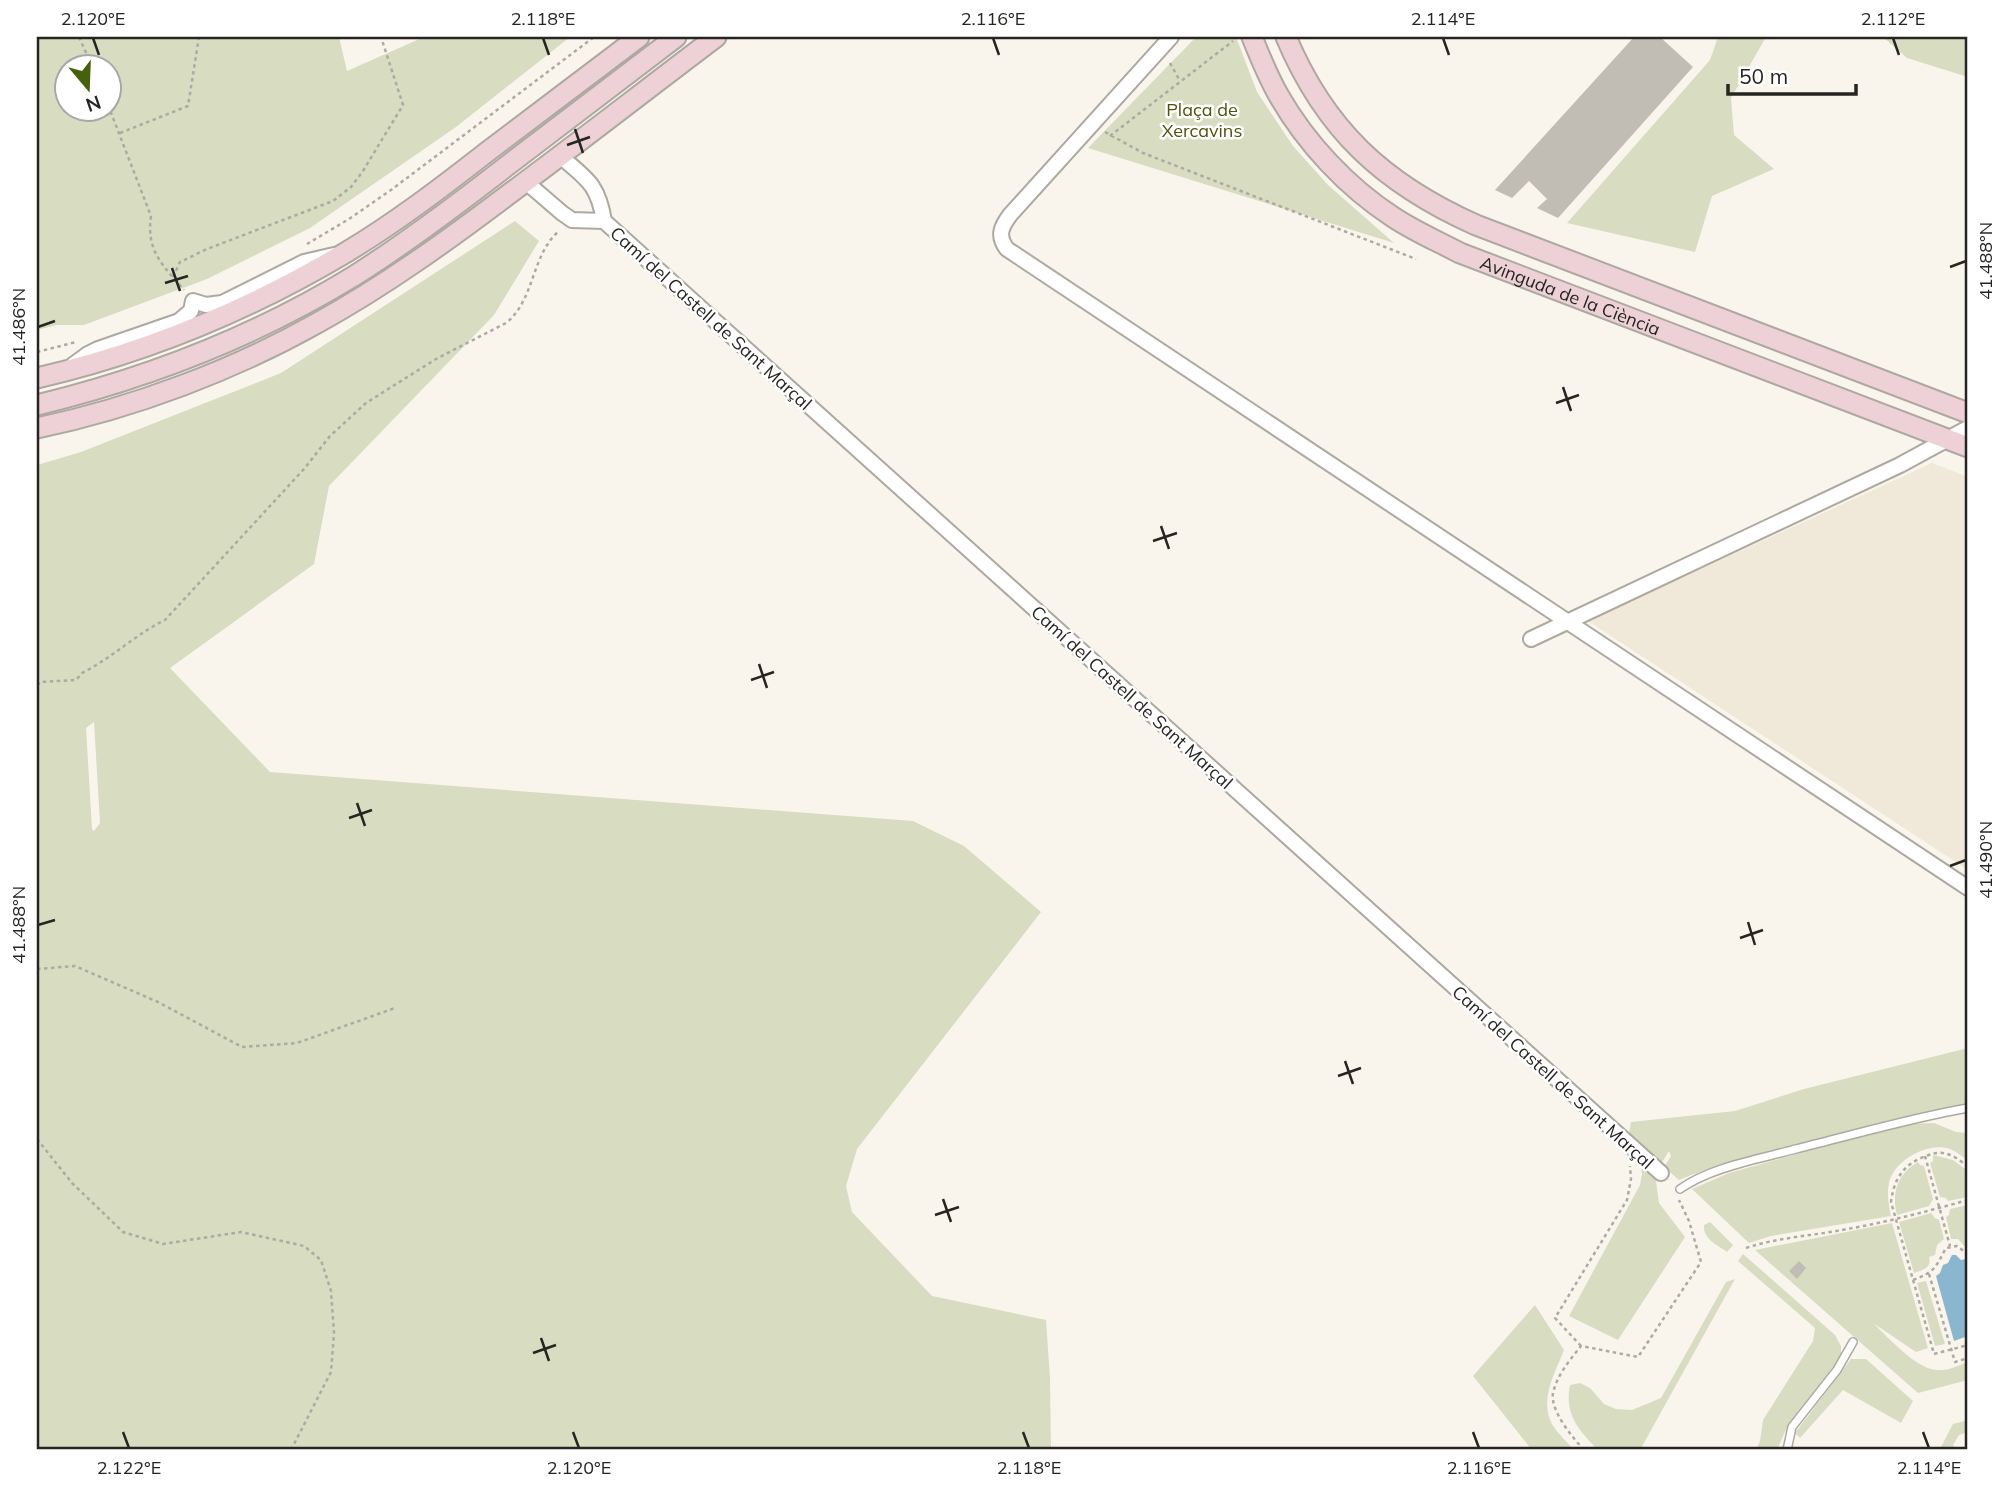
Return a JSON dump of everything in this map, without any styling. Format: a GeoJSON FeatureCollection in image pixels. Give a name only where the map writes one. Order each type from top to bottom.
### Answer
{"type":"FeatureCollection","features":[{"type":"Feature","properties":{"kind":"main road"},"geometry":{"type":"LineString","coordinates":[[37,378],[138,349],[210,322],[279,290],[346,253],[426,199],[639,37]]}},
{"type":"Feature","properties":{"kind":"main road"},"geometry":{"type":"LineString","coordinates":[[37,405],[108,386],[192,356],[262,326],[342,283],[432,223],[677,37]]}},
{"type":"Feature","properties":{"kind":"main road"},"geometry":{"type":"LineString","coordinates":[[38,428],[129,403],[181,385],[318,323],[408,267],[716,37]]}},
{"type":"Feature","properties":{"kind":"main road","name":"Avinguda de la Ciència"},"geometry":{"type":"LineString","coordinates":[[1286,37],[1308,82],[1346,135],[1391,177],[1439,208],[1968,413]]}},
{"type":"Feature","properties":{"kind":"main road","name":"Avinguda de la Ciència"},"geometry":{"type":"LineString","coordinates":[[1243,39],[1297,124],[1317,150],[1366,197],[1411,228],[1460,253],[1968,447]]}},
{"type":"Feature","properties":{"kind":"street"},"geometry":{"type":"LineString","coordinates":[[1171,37],[1010,215],[1001,235],[1007,249],[1968,888]]}},
{"type":"Feature","properties":{"kind":"street","name":"Camí del Castell de Sant Marçal"},"geometry":{"type":"LineString","coordinates":[[560,156],[595,188],[601,202],[604,221],[1661,1173]]}},
{"type":"Feature","properties":{"kind":"street"},"geometry":{"type":"LineString","coordinates":[[526,181],[572,220]]}},
{"type":"Feature","properties":{"kind":"street","name":"Camí del Castell de Sant Marçal"},"geometry":{"type":"LineString","coordinates":[[572,220],[604,221]]}},
{"type":"Feature","properties":{"kind":"street"},"geometry":{"type":"LineString","coordinates":[[1531,639],[1949,440],[1968,428]]}},
{"type":"Feature","properties":{"kind":"lane"},"geometry":{"type":"LineString","coordinates":[[1678,1190],[1694,1179],[1744,1163],[1968,1108]]}},
{"type":"Feature","properties":{"kind":"lane"},"geometry":{"type":"LineString","coordinates":[[1787,1450],[1792,1427],[1837,1370],[1853,1342]]}},
{"type":"Feature","properties":{"kind":"path"},"geometry":{"type":"LineString","coordinates":[[120,133],[188,106],[200,37]]}},
{"type":"Feature","properties":{"kind":"path"},"geometry":{"type":"LineString","coordinates":[[115,122],[151,216],[151,246],[173,277],[180,262],[333,201],[351,187],[403,106],[381,37]]}},
{"type":"Feature","properties":{"kind":"path"},"geometry":{"type":"LineString","coordinates":[[307,244],[391,190],[594,37]]}},
{"type":"Feature","properties":{"kind":"path"},"geometry":{"type":"LineString","coordinates":[[1110,136],[1180,81],[1243,39]]}},
{"type":"Feature","properties":{"kind":"path"},"geometry":{"type":"LineString","coordinates":[[1165,55],[1180,81]]}},
{"type":"Feature","properties":{"kind":"path"},"geometry":{"type":"LineString","coordinates":[[1100,128],[1143,153],[1416,259]]}},
{"type":"Feature","properties":{"kind":"path"},"geometry":{"type":"LineString","coordinates":[[37,685],[40,682],[76,680],[82,673],[165,620],[304,469],[330,436],[366,403],[436,359],[514,317],[542,254],[554,235],[572,220]]}},
{"type":"Feature","properties":{"kind":"path"},"geometry":{"type":"LineString","coordinates":[[37,969],[75,966],[158,1002],[242,1047],[297,1043],[395,1008]]}},
{"type":"Feature","properties":{"kind":"path"},"geometry":{"type":"LineString","coordinates":[[37,1139],[72,1183],[123,1232],[163,1244],[241,1232],[304,1246],[321,1260],[331,1291],[334,1333],[331,1372],[292,1450]]}},
{"type":"Feature","properties":{"kind":"path"},"geometry":{"type":"LineString","coordinates":[[1626,1142],[1631,1179],[1627,1200],[1555,1318],[1581,1346],[1638,1357],[1701,1262],[1678,1190]]}},
{"type":"Feature","properties":{"kind":"path"},"geometry":{"type":"LineString","coordinates":[[1968,1167],[1945,1153],[1936,1152],[1913,1160],[1895,1181],[1891,1202],[1934,1354],[1968,1345]]}},
{"type":"Feature","properties":{"kind":"path"},"geometry":{"type":"LineString","coordinates":[[1925,1156],[1950,1246]]}},
{"type":"Feature","properties":{"kind":"path"},"geometry":{"type":"LineString","coordinates":[[1746,1248],[1895,1219],[1968,1200]]}},
{"type":"Feature","properties":{"kind":"path"},"geometry":{"type":"LineString","coordinates":[[1913,1280],[1935,1269],[1946,1248],[1950,1246],[1957,1246],[1968,1254]]}},
{"type":"Feature","properties":{"kind":"path"},"geometry":{"type":"LineString","coordinates":[[1929,1274],[1955,1362],[1968,1358]]}},
{"type":"Feature","properties":{"kind":"path"},"geometry":{"type":"LineString","coordinates":[[1581,1346],[1565,1365],[1553,1395],[1565,1428],[1584,1450]]}},
{"type":"Feature","properties":{"kind":"shaded area"},"geometry":{"type":"Polygon","coordinates":[[[1932,463],[1968,477],[1968,870],[1588,621],[1932,463]]]}},
{"type":"Feature","properties":{"kind":"green space"},"geometry":{"type":"Polygon","coordinates":[[[37,37],[339,37],[347,71],[424,37],[570,37],[456,127],[310,228],[207,279],[84,325],[57,325],[37,330],[37,37]]]}},
{"type":"Feature","properties":{"kind":"green space","name":"Plaça de Xercavins"},"geometry":{"type":"Polygon","coordinates":[[[1196,37],[1236,37],[1257,92],[1293,146],[1328,185],[1394,243],[1088,148],[1196,37]]]}},
{"type":"Feature","properties":{"kind":"green space"},"geometry":{"type":"Polygon","coordinates":[[[1718,37],[1766,37],[1731,98],[1734,135],[1774,169],[1712,196],[1695,252],[1567,223],[1710,60],[1718,37]]]}},
{"type":"Feature","properties":{"kind":"green space"},"geometry":{"type":"Polygon","coordinates":[[[1883,37],[1968,37],[1968,77],[1907,58],[1883,37]]]}},
{"type":"Feature","properties":{"kind":"green space"},"geometry":{"type":"Polygon","coordinates":[[[515,221],[539,241],[494,315],[329,486],[314,564],[170,668],[270,772],[913,821],[964,846],[1041,912],[857,1149],[846,1186],[852,1212],[932,1296],[1046,1320],[1051,1450],[37,1450],[37,465],[81,452],[281,373],[515,221]],[[94,722],[86,728],[94,831],[100,823],[94,722]]]}},
{"type":"Feature","properties":{"kind":"green space"},"geometry":{"type":"Polygon","coordinates":[[[1968,1048],[1968,1113],[1950,1111],[1911,1115],[1729,1162],[1679,1180],[1664,1167],[1671,1156],[1669,1151],[1655,1174],[1659,1203],[1685,1237],[1618,1340],[1569,1316],[1640,1185],[1642,1174],[1639,1157],[1629,1134],[1631,1122],[1735,1111],[1804,1089],[1968,1048]]]}},
{"type":"Feature","properties":{"kind":"green space"},"geometry":{"type":"Polygon","coordinates":[[[1934,1123],[1956,1132],[1968,1133],[1968,1161],[1953,1150],[1934,1147],[1903,1161],[1890,1178],[1888,1194],[1891,1216],[1771,1236],[1749,1243],[1692,1189],[1729,1173],[1905,1124],[1934,1123]]]}},
{"type":"Feature","properties":{"kind":"green space"},"geometry":{"type":"Polygon","coordinates":[[[1933,1155],[1953,1160],[1968,1171],[1968,1197],[1948,1201],[1940,1197],[1930,1163],[1933,1161],[1933,1155]]]}},
{"type":"Feature","properties":{"kind":"green space"},"geometry":{"type":"Polygon","coordinates":[[[1918,1162],[1924,1166],[1933,1199],[1929,1206],[1897,1215],[1895,1199],[1898,1184],[1905,1172],[1918,1162]]]}},
{"type":"Feature","properties":{"kind":"green space"},"geometry":{"type":"Polygon","coordinates":[[[1968,1205],[1966,1248],[1958,1239],[1951,1239],[1946,1217],[1950,1209],[1968,1205]]]}},
{"type":"Feature","properties":{"kind":"green space"},"geometry":{"type":"Polygon","coordinates":[[[1931,1213],[1939,1220],[1944,1239],[1937,1245],[1935,1255],[1929,1257],[1928,1266],[1914,1273],[1899,1222],[1931,1213]]]}},
{"type":"Feature","properties":{"kind":"green space"},"geometry":{"type":"Polygon","coordinates":[[[1710,1222],[1733,1245],[1727,1252],[1706,1234],[1704,1225],[1710,1222]]]}},
{"type":"Feature","properties":{"kind":"green space"},"geometry":{"type":"Polygon","coordinates":[[[1892,1223],[1928,1348],[1916,1352],[1873,1323],[1902,1351],[1928,1368],[1944,1370],[1968,1362],[1968,1380],[1918,1393],[1755,1250],[1892,1223]]]}},
{"type":"Feature","properties":{"kind":"green space"},"geometry":{"type":"Polygon","coordinates":[[[1743,1254],[1835,1335],[1841,1346],[1841,1358],[1787,1427],[1777,1450],[1756,1450],[1763,1420],[1813,1341],[1815,1328],[1738,1261],[1743,1254]]]}},
{"type":"Feature","properties":{"kind":"green space"},"geometry":{"type":"Polygon","coordinates":[[[1735,1279],[1640,1450],[1598,1450],[1579,1429],[1571,1413],[1570,1385],[1580,1383],[1590,1388],[1604,1404],[1616,1409],[1632,1410],[1661,1398],[1726,1282],[1735,1279]]]}},
{"type":"Feature","properties":{"kind":"green space"},"geometry":{"type":"Polygon","coordinates":[[[1926,1281],[1945,1344],[1935,1346],[1917,1283],[1926,1281]]]}},
{"type":"Feature","properties":{"kind":"green space"},"geometry":{"type":"Polygon","coordinates":[[[1535,1305],[1564,1350],[1553,1377],[1547,1406],[1552,1424],[1574,1450],[1532,1450],[1473,1376],[1535,1305]]]}},
{"type":"Feature","properties":{"kind":"green space"},"geometry":{"type":"Polygon","coordinates":[[[1851,1359],[1866,1359],[1913,1401],[1901,1423],[1843,1390],[1800,1438],[1795,1433],[1851,1359]]]}},
{"type":"Feature","properties":{"kind":"green space"},"geometry":{"type":"Polygon","coordinates":[[[1968,1420],[1968,1432],[1959,1435],[1953,1445],[1955,1450],[1942,1450],[1953,1424],[1968,1420]]]}},
{"type":"Feature","properties":{"kind":"water"},"geometry":{"type":"Polygon","coordinates":[[[1952,1255],[1968,1262],[1968,1329],[1965,1337],[1954,1341],[1936,1276],[1952,1255]]]}},
{"type":"Feature","properties":{"kind":"building"},"geometry":{"type":"Polygon","coordinates":[[[1634,37],[1660,37],[1693,67],[1558,218],[1537,208],[1547,199],[1529,181],[1512,198],[1495,190],[1634,37]]]}},
{"type":"Feature","properties":{"kind":"building"},"geometry":{"type":"Polygon","coordinates":[[[1799,1261],[1806,1268],[1797,1279],[1789,1271],[1799,1261]]]}}]}
